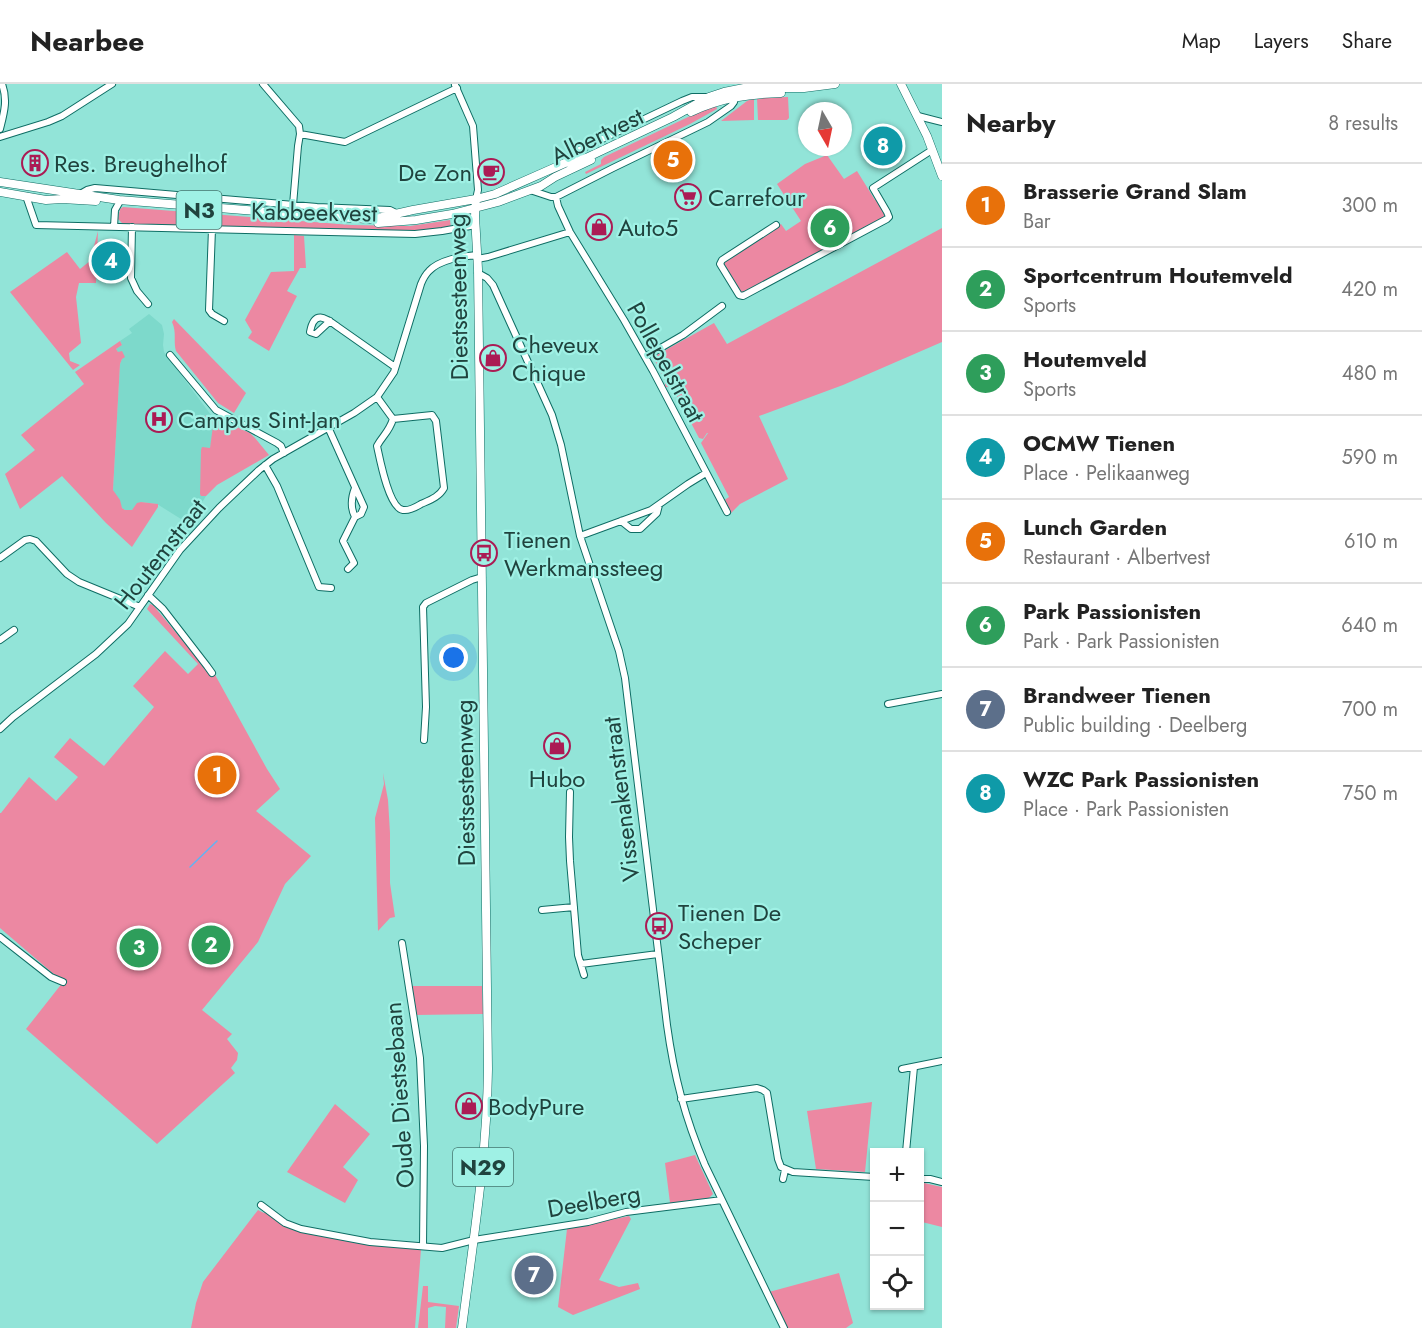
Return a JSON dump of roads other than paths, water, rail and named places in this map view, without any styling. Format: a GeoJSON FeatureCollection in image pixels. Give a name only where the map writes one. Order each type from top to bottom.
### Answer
{"type":"FeatureCollection","features":[{"type":"Feature","properties":{"kind":"main road"},"geometry":{"type":"LineString","coordinates":[[901,84],[927,136],[942,176]]}},
{"type":"Feature","properties":{"kind":"main road","name":"Albertvest"},"geometry":{"type":"LineString","coordinates":[[476,199],[586,158],[710,97],[735,90],[832,85]]}},
{"type":"Feature","properties":{"kind":"main road","name":"Albertvest"},"geometry":{"type":"LineString","coordinates":[[475,209],[541,186],[555,177],[735,90],[760,93],[803,92],[819,90],[832,85]]}},
{"type":"Feature","properties":{"kind":"main road","name":"Kabbeekvest"},"geometry":{"type":"LineString","coordinates":[[0,182],[119,200],[369,219],[476,199]]}},
{"type":"Feature","properties":{"kind":"main road","name":"Kabbeekvest"},"geometry":{"type":"LineString","coordinates":[[0,192],[46,200],[62,199],[363,222],[416,220],[475,209]]}},
{"type":"Feature","properties":{"kind":"main road","name":"Diestsesteenweg"},"geometry":{"type":"LineString","coordinates":[[462,1328],[486,1139],[488,1069],[476,199]]}},
{"type":"Feature","properties":{"kind":"street"},"geometry":{"type":"LineString","coordinates":[[0,129],[6,103],[2,84]]}},
{"type":"Feature","properties":{"kind":"street"},"geometry":{"type":"LineString","coordinates":[[0,137],[62,116],[112,84]]}},
{"type":"Feature","properties":{"kind":"street"},"geometry":{"type":"LineString","coordinates":[[263,84],[298,126],[300,134],[293,205]]}},
{"type":"Feature","properties":{"kind":"street"},"geometry":{"type":"LineString","coordinates":[[300,134],[345,142],[456,86],[472,126],[478,190],[476,199]]}},
{"type":"Feature","properties":{"kind":"street","name":"Albertvest"},"geometry":{"type":"LineString","coordinates":[[554,197],[708,122],[731,106],[735,99],[735,90]]}},
{"type":"Feature","properties":{"kind":"street"},"geometry":{"type":"LineString","coordinates":[[918,116],[942,122]]}},
{"type":"Feature","properties":{"kind":"street"},"geometry":{"type":"LineString","coordinates":[[776,225],[722,260],[720,264],[739,295],[743,296],[887,219],[887,212],[873,188],[932,150]]}},
{"type":"Feature","properties":{"kind":"street","name":"Kabbeekvest"},"geometry":{"type":"LineString","coordinates":[[80,194],[95,188],[344,209],[390,210],[398,215]]}},
{"type":"Feature","properties":{"kind":"street"},"geometry":{"type":"LineString","coordinates":[[530,190],[554,197]]}},
{"type":"Feature","properties":{"kind":"street","name":"Kabbeekvest"},"geometry":{"type":"LineString","coordinates":[[26,196],[36,225],[415,234],[476,225]]}},
{"type":"Feature","properties":{"kind":"street","name":"Pollepelstraat"},"geometry":{"type":"LineString","coordinates":[[554,197],[570,232],[645,357],[727,512]]}},
{"type":"Feature","properties":{"kind":"street"},"geometry":{"type":"LineString","coordinates":[[114,227],[119,203]]}},
{"type":"Feature","properties":{"kind":"street"},"geometry":{"type":"LineString","coordinates":[[132,227],[132,284],[148,304]]}},
{"type":"Feature","properties":{"kind":"street"},"geometry":{"type":"LineString","coordinates":[[212,229],[209,310],[224,321]]}},
{"type":"Feature","properties":{"kind":"street"},"geometry":{"type":"LineString","coordinates":[[477,257],[488,257],[570,232]]}},
{"type":"Feature","properties":{"kind":"street","name":"Houtemstraat"},"geometry":{"type":"LineString","coordinates":[[0,729],[109,643],[128,624],[170,562],[198,530],[265,465],[377,397],[395,368],[426,274],[435,265],[469,255],[477,257]]}},
{"type":"Feature","properties":{"kind":"street","name":"Vissenakenstraat"},"geometry":{"type":"LineString","coordinates":[[478,273],[488,278],[493,285],[552,415],[561,445],[580,536],[619,651],[625,678],[670,1051],[681,1099],[697,1144],[722,1200],[784,1328]]}},
{"type":"Feature","properties":{"kind":"street"},"geometry":{"type":"LineString","coordinates":[[645,357],[683,335],[722,306]]}},
{"type":"Feature","properties":{"kind":"street"},"geometry":{"type":"LineString","coordinates":[[330,321],[395,368]]}},
{"type":"Feature","properties":{"kind":"street"},"geometry":{"type":"LineString","coordinates":[[170,355],[216,411],[277,443],[284,453]]}},
{"type":"Feature","properties":{"kind":"street"},"geometry":{"type":"LineString","coordinates":[[377,397],[393,419]]}},
{"type":"Feature","properties":{"kind":"street"},"geometry":{"type":"LineString","coordinates":[[432,415],[436,421],[444,488],[440,495],[410,510],[402,511],[396,507],[391,498],[377,446],[390,429],[393,419],[432,415]]}},
{"type":"Feature","properties":{"kind":"street"},"geometry":{"type":"LineString","coordinates":[[328,427],[364,507],[361,514],[355,517],[343,541],[354,563],[348,569]]}},
{"type":"Feature","properties":{"kind":"street"},"geometry":{"type":"LineString","coordinates":[[265,465],[277,486],[319,587],[331,588]]}},
{"type":"Feature","properties":{"kind":"street"},"geometry":{"type":"LineString","coordinates":[[580,536],[651,510],[706,473]]}},
{"type":"Feature","properties":{"kind":"street"},"geometry":{"type":"LineString","coordinates":[[355,487],[351,508],[355,517]]}},
{"type":"Feature","properties":{"kind":"street"},"geometry":{"type":"LineString","coordinates":[[621,521],[631,529],[640,529],[657,513],[660,504]]}},
{"type":"Feature","properties":{"kind":"street"},"geometry":{"type":"LineString","coordinates":[[0,558],[25,540],[36,541],[67,574],[79,582],[140,607]]}},
{"type":"Feature","properties":{"kind":"street"},"geometry":{"type":"LineString","coordinates":[[424,740],[426,707],[423,607],[435,598],[482,577]]}},
{"type":"Feature","properties":{"kind":"street"},"geometry":{"type":"LineString","coordinates":[[148,595],[163,609],[212,673]]}},
{"type":"Feature","properties":{"kind":"street"},"geometry":{"type":"LineString","coordinates":[[0,640],[14,630]]}},
{"type":"Feature","properties":{"kind":"street"},"geometry":{"type":"LineString","coordinates":[[888,704],[942,694]]}},
{"type":"Feature","properties":{"kind":"street"},"geometry":{"type":"LineString","coordinates":[[570,792],[568,837],[578,955],[584,975]]}},
{"type":"Feature","properties":{"kind":"street"},"geometry":{"type":"LineString","coordinates":[[542,910],[574,907]]}},
{"type":"Feature","properties":{"kind":"street"},"geometry":{"type":"LineString","coordinates":[[0,937],[51,977],[63,982]]}},
{"type":"Feature","properties":{"kind":"street","name":"Oude Diestsebaan"},"geometry":{"type":"LineString","coordinates":[[402,943],[420,1058],[424,1146],[423,1246]]}},
{"type":"Feature","properties":{"kind":"street"},"geometry":{"type":"LineString","coordinates":[[580,964],[658,954]]}},
{"type":"Feature","properties":{"kind":"street"},"geometry":{"type":"LineString","coordinates":[[902,1069],[942,1061]]}},
{"type":"Feature","properties":{"kind":"street"},"geometry":{"type":"LineString","coordinates":[[906,1148],[914,1067]]}},
{"type":"Feature","properties":{"kind":"street"},"geometry":{"type":"LineString","coordinates":[[681,1099],[757,1088],[763,1090],[767,1093],[781,1167],[793,1172],[870,1177]]}},
{"type":"Feature","properties":{"kind":"street"},"geometry":{"type":"LineString","coordinates":[[783,1179],[785,1170]]}},
{"type":"Feature","properties":{"kind":"street"},"geometry":{"type":"LineString","coordinates":[[924,1179],[942,1182]]}},
{"type":"Feature","properties":{"kind":"street","name":"Deelberg"},"geometry":{"type":"LineString","coordinates":[[261,1205],[285,1222],[302,1229],[370,1242],[442,1248],[626,1212],[722,1200]]}},
{"type":"Feature","properties":{"kind":"waterway"},"geometry":{"type":"LineString","coordinates":[[190,867],[217,841]]}},
{"type":"Feature","properties":{"kind":"place","name":"WZC Park Passionisten"},"geometry":{"type":"Point","coordinates":[883,146]}},
{"type":"Feature","properties":{"kind":"place","name":"Lunch Garden"},"geometry":{"type":"Point","coordinates":[673,160]}},
{"type":"Feature","properties":{"kind":"place","name":"Res. Breughelhof"},"geometry":{"type":"Point","coordinates":[35,163]}},
{"type":"Feature","properties":{"kind":"place","name":"De Zon"},"geometry":{"type":"Point","coordinates":[491,172]}},
{"type":"Feature","properties":{"kind":"place","name":"Carrefour"},"geometry":{"type":"Point","coordinates":[688,197]}},
{"type":"Feature","properties":{"kind":"place","name":"Auto5"},"geometry":{"type":"Point","coordinates":[599,227]}},
{"type":"Feature","properties":{"kind":"place","name":"Park Passionisten"},"geometry":{"type":"Point","coordinates":[830,228]}},
{"type":"Feature","properties":{"kind":"place","name":"OCMW Tienen"},"geometry":{"type":"Point","coordinates":[111,261]}},
{"type":"Feature","properties":{"kind":"place","name":"Cheveux Chique"},"geometry":{"type":"Point","coordinates":[493,358]}},
{"type":"Feature","properties":{"kind":"place","name":"Campus Sint-Jan"},"geometry":{"type":"Point","coordinates":[159,419]}},
{"type":"Feature","properties":{"kind":"place","name":"Tienen Werkmanssteeg"},"geometry":{"type":"Point","coordinates":[484,553]}},
{"type":"Feature","properties":{"kind":"place","name":"Hubo"},"geometry":{"type":"Point","coordinates":[557,746]}},
{"type":"Feature","properties":{"kind":"place","name":"Brasserie Grand Slam"},"geometry":{"type":"Point","coordinates":[217,775]}},
{"type":"Feature","properties":{"kind":"place","name":"Tienen De Scheper"},"geometry":{"type":"Point","coordinates":[659,926]}},
{"type":"Feature","properties":{"kind":"place","name":"Sportcentrum Houtemveld"},"geometry":{"type":"Point","coordinates":[211,945]}},
{"type":"Feature","properties":{"kind":"place","name":"Houtemveld"},"geometry":{"type":"Point","coordinates":[139,948]}},
{"type":"Feature","properties":{"kind":"place","name":"BodyPure"},"geometry":{"type":"Point","coordinates":[469,1106]}},
{"type":"Feature","properties":{"kind":"place","name":"Brandweer Tienen"},"geometry":{"type":"Point","coordinates":[534,1275]}}]}
